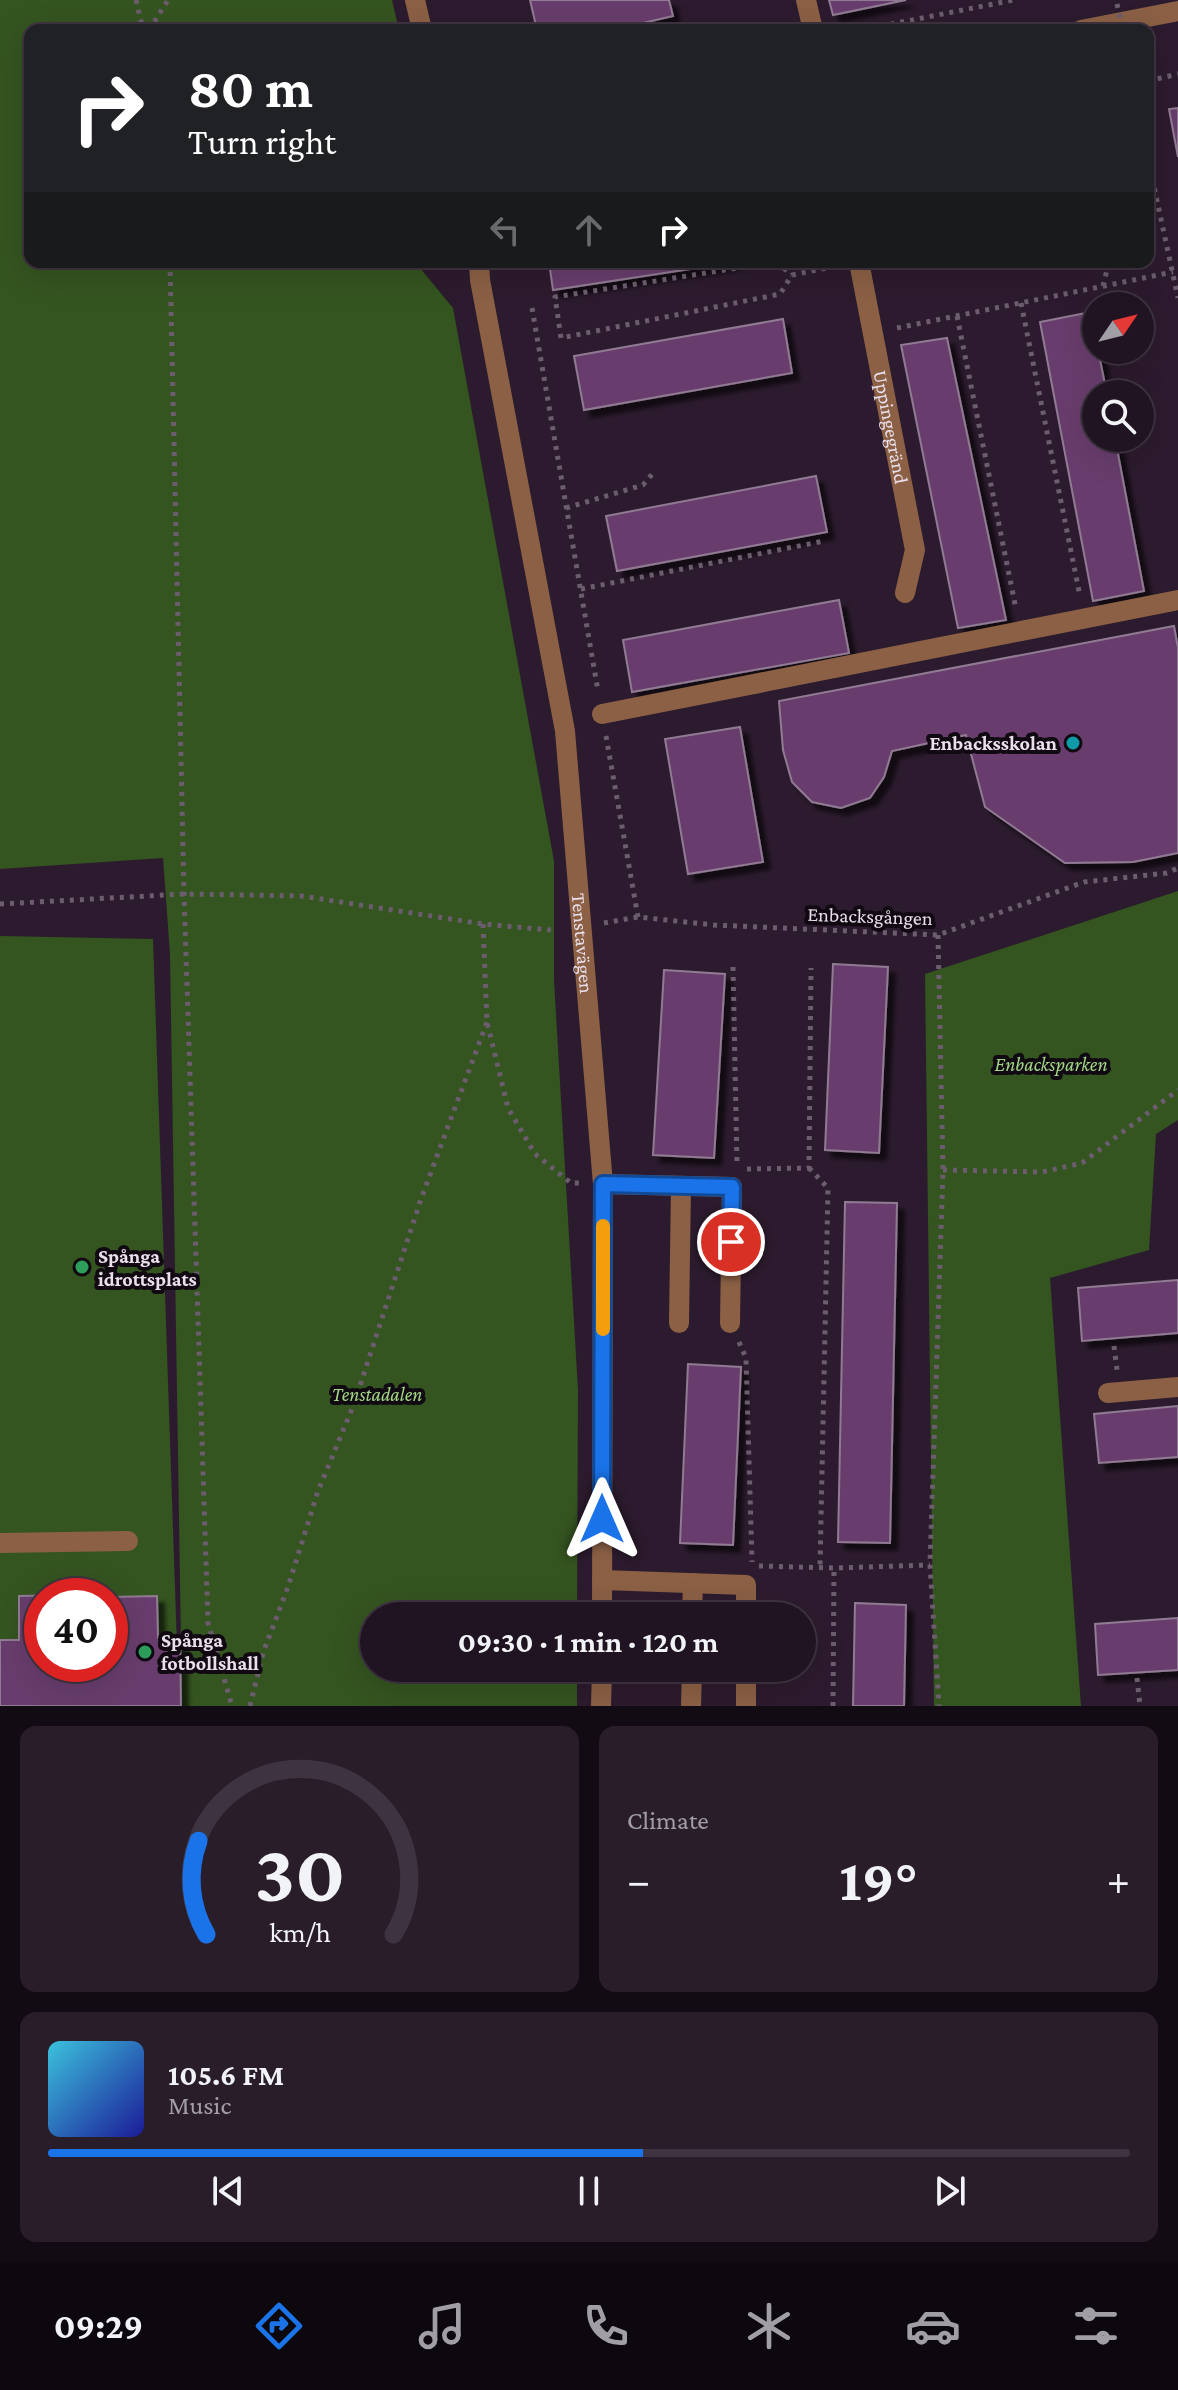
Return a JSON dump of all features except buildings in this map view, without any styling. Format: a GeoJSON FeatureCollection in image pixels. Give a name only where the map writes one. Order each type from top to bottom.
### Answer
{"type":"FeatureCollection","features":[{"type":"Feature","properties":{"kind":"street"},"geometry":{"type":"LineString","coordinates":[[415,0],[421,24]]}},
{"type":"Feature","properties":{"kind":"street"},"geometry":{"type":"LineString","coordinates":[[806,0],[812,24]]}},
{"type":"Feature","properties":{"kind":"street"},"geometry":{"type":"LineString","coordinates":[[1112,24],[1178,11]]}},
{"type":"Feature","properties":{"kind":"street","name":"Uppingegränd"},"geometry":{"type":"LineString","coordinates":[[852,268],[872,333],[915,550],[905,593]]}},
{"type":"Feature","properties":{"kind":"street","name":"Tenstavägen"},"geometry":{"type":"LineString","coordinates":[[479,271],[565,731],[603,1184],[602,1602]]}},
{"type":"Feature","properties":{"kind":"street"},"geometry":{"type":"LineString","coordinates":[[602,714],[1178,600]]}},
{"type":"Feature","properties":{"kind":"street"},"geometry":{"type":"LineString","coordinates":[[603,1184],[732,1187],[730,1323]]}},
{"type":"Feature","properties":{"kind":"street"},"geometry":{"type":"LineString","coordinates":[[679,1323],[681,1186]]}},
{"type":"Feature","properties":{"kind":"street"},"geometry":{"type":"LineString","coordinates":[[1108,1393],[1178,1387]]}},
{"type":"Feature","properties":{"kind":"street"},"geometry":{"type":"LineString","coordinates":[[0,1543],[128,1541]]}},
{"type":"Feature","properties":{"kind":"street"},"geometry":{"type":"LineString","coordinates":[[602,1580],[746,1585],[746,1602]]}},
{"type":"Feature","properties":{"kind":"street"},"geometry":{"type":"LineString","coordinates":[[692,1602],[693,1583]]}},
{"type":"Feature","properties":{"kind":"street"},"geometry":{"type":"LineString","coordinates":[[601,1706],[602,1682]]}},
{"type":"Feature","properties":{"kind":"street"},"geometry":{"type":"LineString","coordinates":[[691,1706],[692,1682]]}},
{"type":"Feature","properties":{"kind":"street"},"geometry":{"type":"LineString","coordinates":[[746,1682],[746,1706]]}},
{"type":"Feature","properties":{"kind":"path"},"geometry":{"type":"LineString","coordinates":[[136,0],[144,24]]}},
{"type":"Feature","properties":{"kind":"path"},"geometry":{"type":"LineString","coordinates":[[150,24],[168,0]]}},
{"type":"Feature","properties":{"kind":"path"},"geometry":{"type":"LineString","coordinates":[[892,24],[1014,0]]}},
{"type":"Feature","properties":{"kind":"path"},"geometry":{"type":"LineString","coordinates":[[1117,4],[1122,24]]}},
{"type":"Feature","properties":{"kind":"path"},"geometry":{"type":"LineString","coordinates":[[1154,80],[1178,74]]}},
{"type":"Feature","properties":{"kind":"path"},"geometry":{"type":"LineString","coordinates":[[1154,186],[1178,298]]}},
{"type":"Feature","properties":{"kind":"path"},"geometry":{"type":"LineString","coordinates":[[170,268],[184,894],[208,1623],[232,1706]]}},
{"type":"Feature","properties":{"kind":"path"},"geometry":{"type":"LineString","coordinates":[[738,268],[555,297],[561,338],[780,294],[792,275],[826,268]]}},
{"type":"Feature","properties":{"kind":"path"},"geometry":{"type":"LineString","coordinates":[[783,268],[792,275]]}},
{"type":"Feature","properties":{"kind":"path"},"geometry":{"type":"LineString","coordinates":[[1103,286],[1108,268]]}},
{"type":"Feature","properties":{"kind":"path"},"geometry":{"type":"LineString","coordinates":[[872,333],[1173,272]]}},
{"type":"Feature","properties":{"kind":"path"},"geometry":{"type":"LineString","coordinates":[[1021,303],[1084,619]]}},
{"type":"Feature","properties":{"kind":"path"},"geometry":{"type":"LineString","coordinates":[[532,308],[638,917]]}},
{"type":"Feature","properties":{"kind":"path"},"geometry":{"type":"LineString","coordinates":[[957,316],[1019,632]]}},
{"type":"Feature","properties":{"kind":"path"},"geometry":{"type":"LineString","coordinates":[[566,508],[643,485],[654,472]]}},
{"type":"Feature","properties":{"kind":"path"},"geometry":{"type":"LineString","coordinates":[[581,589],[824,541]]}},
{"type":"Feature","properties":{"kind":"path","name":"Enbacksgången"},"geometry":{"type":"LineString","coordinates":[[599,924],[638,917],[714,925],[938,935],[1084,882],[1167,873],[1178,868]]}},
{"type":"Feature","properties":{"kind":"path"},"geometry":{"type":"LineString","coordinates":[[0,904],[184,894],[302,896],[483,924],[551,930]]}},
{"type":"Feature","properties":{"kind":"path"},"geometry":{"type":"LineString","coordinates":[[483,924],[487,1022],[508,1108],[535,1154],[571,1183],[603,1184]]}},
{"type":"Feature","properties":{"kind":"path"},"geometry":{"type":"LineString","coordinates":[[938,935],[943,1170],[930,1565],[939,1706]]}},
{"type":"Feature","properties":{"kind":"path"},"geometry":{"type":"LineString","coordinates":[[733,967],[738,1169],[809,1168]]}},
{"type":"Feature","properties":{"kind":"path"},"geometry":{"type":"LineString","coordinates":[[811,968],[809,1168],[828,1188],[820,1567]]}},
{"type":"Feature","properties":{"kind":"path"},"geometry":{"type":"LineString","coordinates":[[250,1706],[263,1653],[288,1587],[318,1491],[354,1404],[421,1199],[487,1022]]}},
{"type":"Feature","properties":{"kind":"path"},"geometry":{"type":"LineString","coordinates":[[943,1170],[1042,1172],[1082,1163],[1178,1090]]}},
{"type":"Feature","properties":{"kind":"path"},"geometry":{"type":"LineString","coordinates":[[730,1323],[746,1358],[752,1570],[754,1566],[834,1568],[930,1565]]}},
{"type":"Feature","properties":{"kind":"path"},"geometry":{"type":"LineString","coordinates":[[833,1706],[834,1568]]}},
{"type":"Feature","properties":{"kind":"path"},"geometry":{"type":"LineString","coordinates":[[1137,1678],[1140,1706]]}},
{"type":"Feature","properties":{"kind":"green space","name":"Tenstadalen"},"geometry":{"type":"Polygon","coordinates":[[[0,0],[392,0],[398,24],[24,24],[24,268],[420,268],[453,308],[554,861],[554,980],[578,1390],[577,1602],[360,1602],[360,1682],[577,1682],[577,1706],[182,1706],[170,954],[163,858],[0,869],[0,0]]]}},
{"type":"Feature","properties":{"kind":"green space","name":"Enbacksparken"},"geometry":{"type":"Polygon","coordinates":[[[1178,891],[1178,1120],[1156,1134],[1149,1250],[1050,1278],[1081,1706],[934,1706],[925,974],[1178,891]]]}},
{"type":"Feature","properties":{"kind":"green space","name":"Spånga idrottsplats"},"geometry":{"type":"Polygon","coordinates":[[[0,936],[153,939],[179,1706],[0,1706],[0,936]]]}},
{"type":"Feature","properties":{"kind":"slow traffic"},"geometry":{"type":"LineString","coordinates":[[603,1226],[603,1329]]}},
{"type":"Feature","properties":{"kind":"place","name":"Enbacksskolan"},"geometry":{"type":"Point","coordinates":[1073,743]}},
{"type":"Feature","properties":{"kind":"place","name":"Spånga idrottsplats"},"geometry":{"type":"Point","coordinates":[82,1267]}},
{"type":"Feature","properties":{"kind":"place","name":"Spånga fotbollshall"},"geometry":{"type":"Point","coordinates":[145,1652]}},
{"type":"Feature","properties":{"kind":"route"},"geometry":{"type":"LineString","coordinates":[[602,1519],[603,1184],[732,1187],[731,1242]]}}]}
